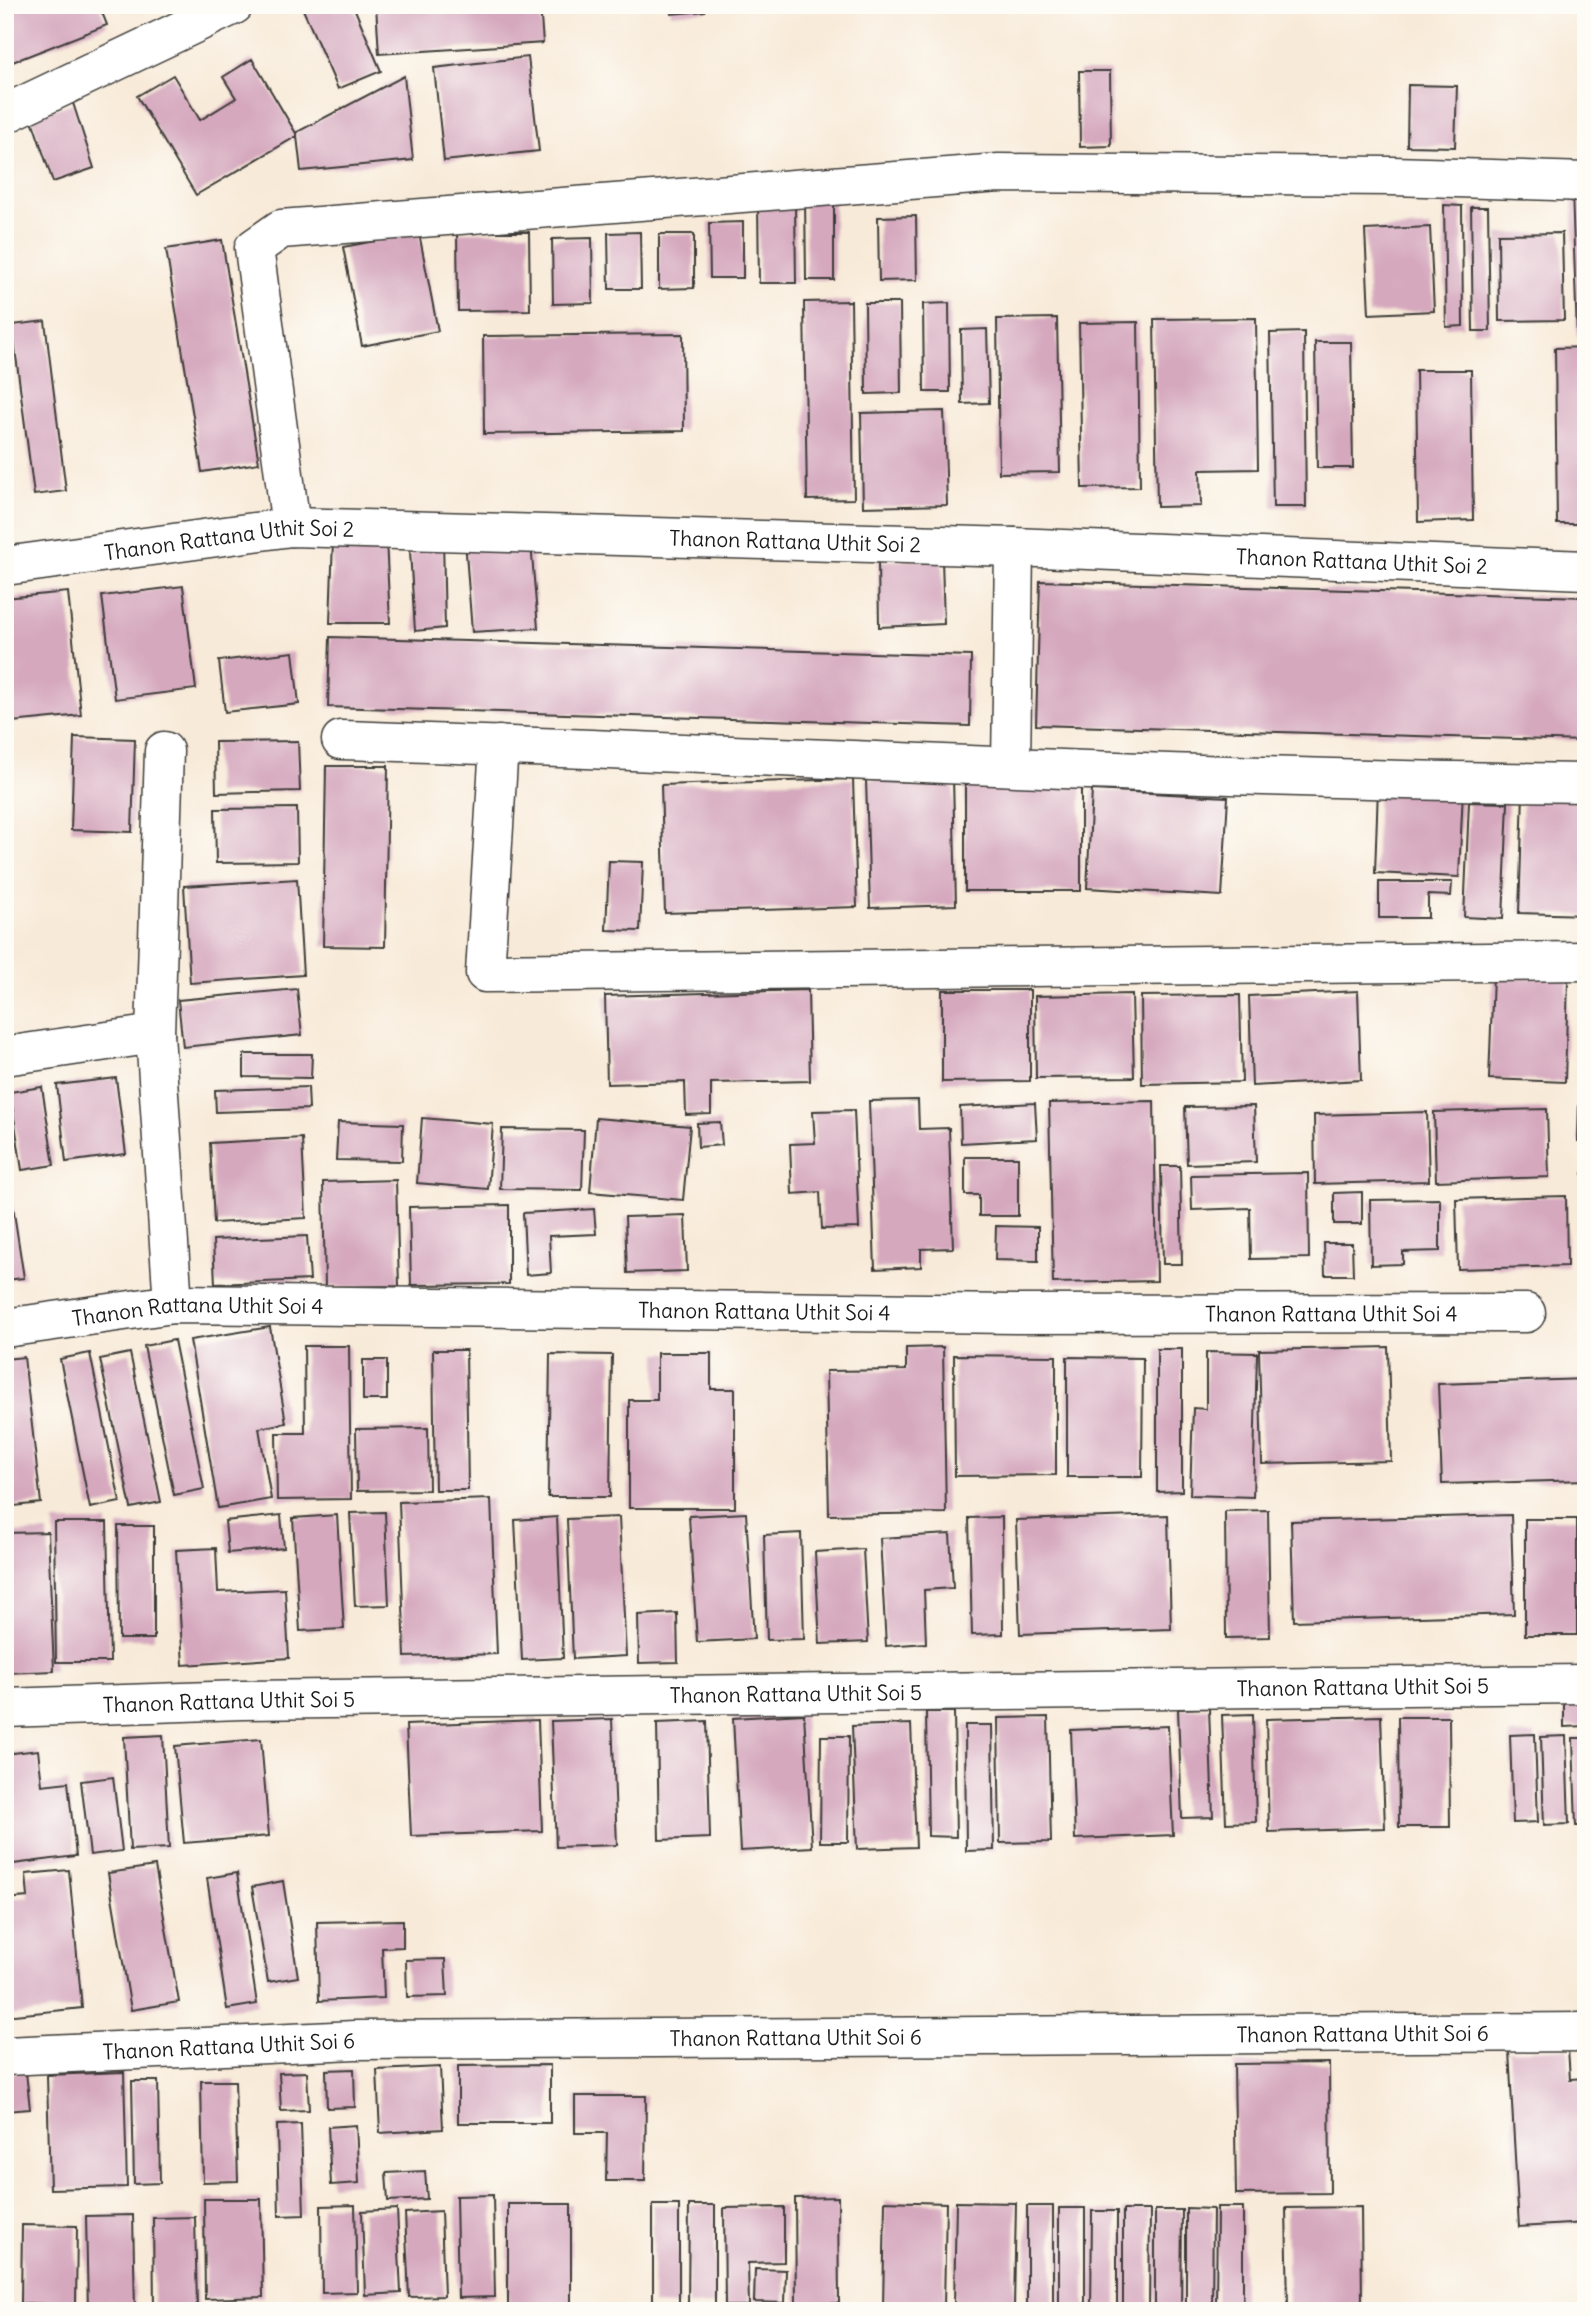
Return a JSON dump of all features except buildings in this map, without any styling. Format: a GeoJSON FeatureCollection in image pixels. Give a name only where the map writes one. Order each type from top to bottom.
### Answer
{"type":"FeatureCollection","features":[{"type":"Feature","properties":{"kind":"street"},"geometry":{"type":"LineString","coordinates":[[5,114],[234,5]]}},
{"type":"Feature","properties":{"kind":"street"},"geometry":{"type":"LineString","coordinates":[[291,527],[254,248],[281,229],[999,173],[1393,176],[1586,182]]}},
{"type":"Feature","properties":{"kind":"street","name":"Thanon Rattana Uthit Soi 2"},"geometry":{"type":"LineString","coordinates":[[5,566],[291,527],[1014,547],[1586,570]]}},
{"type":"Feature","properties":{"kind":"street"},"geometry":{"type":"LineString","coordinates":[[1011,766],[1014,547]]}},
{"type":"Feature","properties":{"kind":"street"},"geometry":{"type":"LineString","coordinates":[[341,740],[1011,766],[1586,783]]}},
{"type":"Feature","properties":{"kind":"street"},"geometry":{"type":"LineString","coordinates":[[499,745],[485,973],[1586,961]]}},
{"type":"Feature","properties":{"kind":"street"},"geometry":{"type":"LineString","coordinates":[[164,751],[155,1034],[173,1304]]}},
{"type":"Feature","properties":{"kind":"street"},"geometry":{"type":"LineString","coordinates":[[5,1056],[155,1034]]}},
{"type":"Feature","properties":{"kind":"street","name":"Thanon Rattana Uthit Soi 4"},"geometry":{"type":"LineString","coordinates":[[5,1328],[173,1304],[1016,1314],[1526,1313]]}},
{"type":"Feature","properties":{"kind":"street","name":"Thanon Rattana Uthit Soi 5"},"geometry":{"type":"LineString","coordinates":[[5,1708],[242,1700],[1586,1684]]}},
{"type":"Feature","properties":{"kind":"street","name":"Thanon Rattana Uthit Soi 6"},"geometry":{"type":"LineString","coordinates":[[5,2056],[355,2040],[1586,2032]]}}]}
